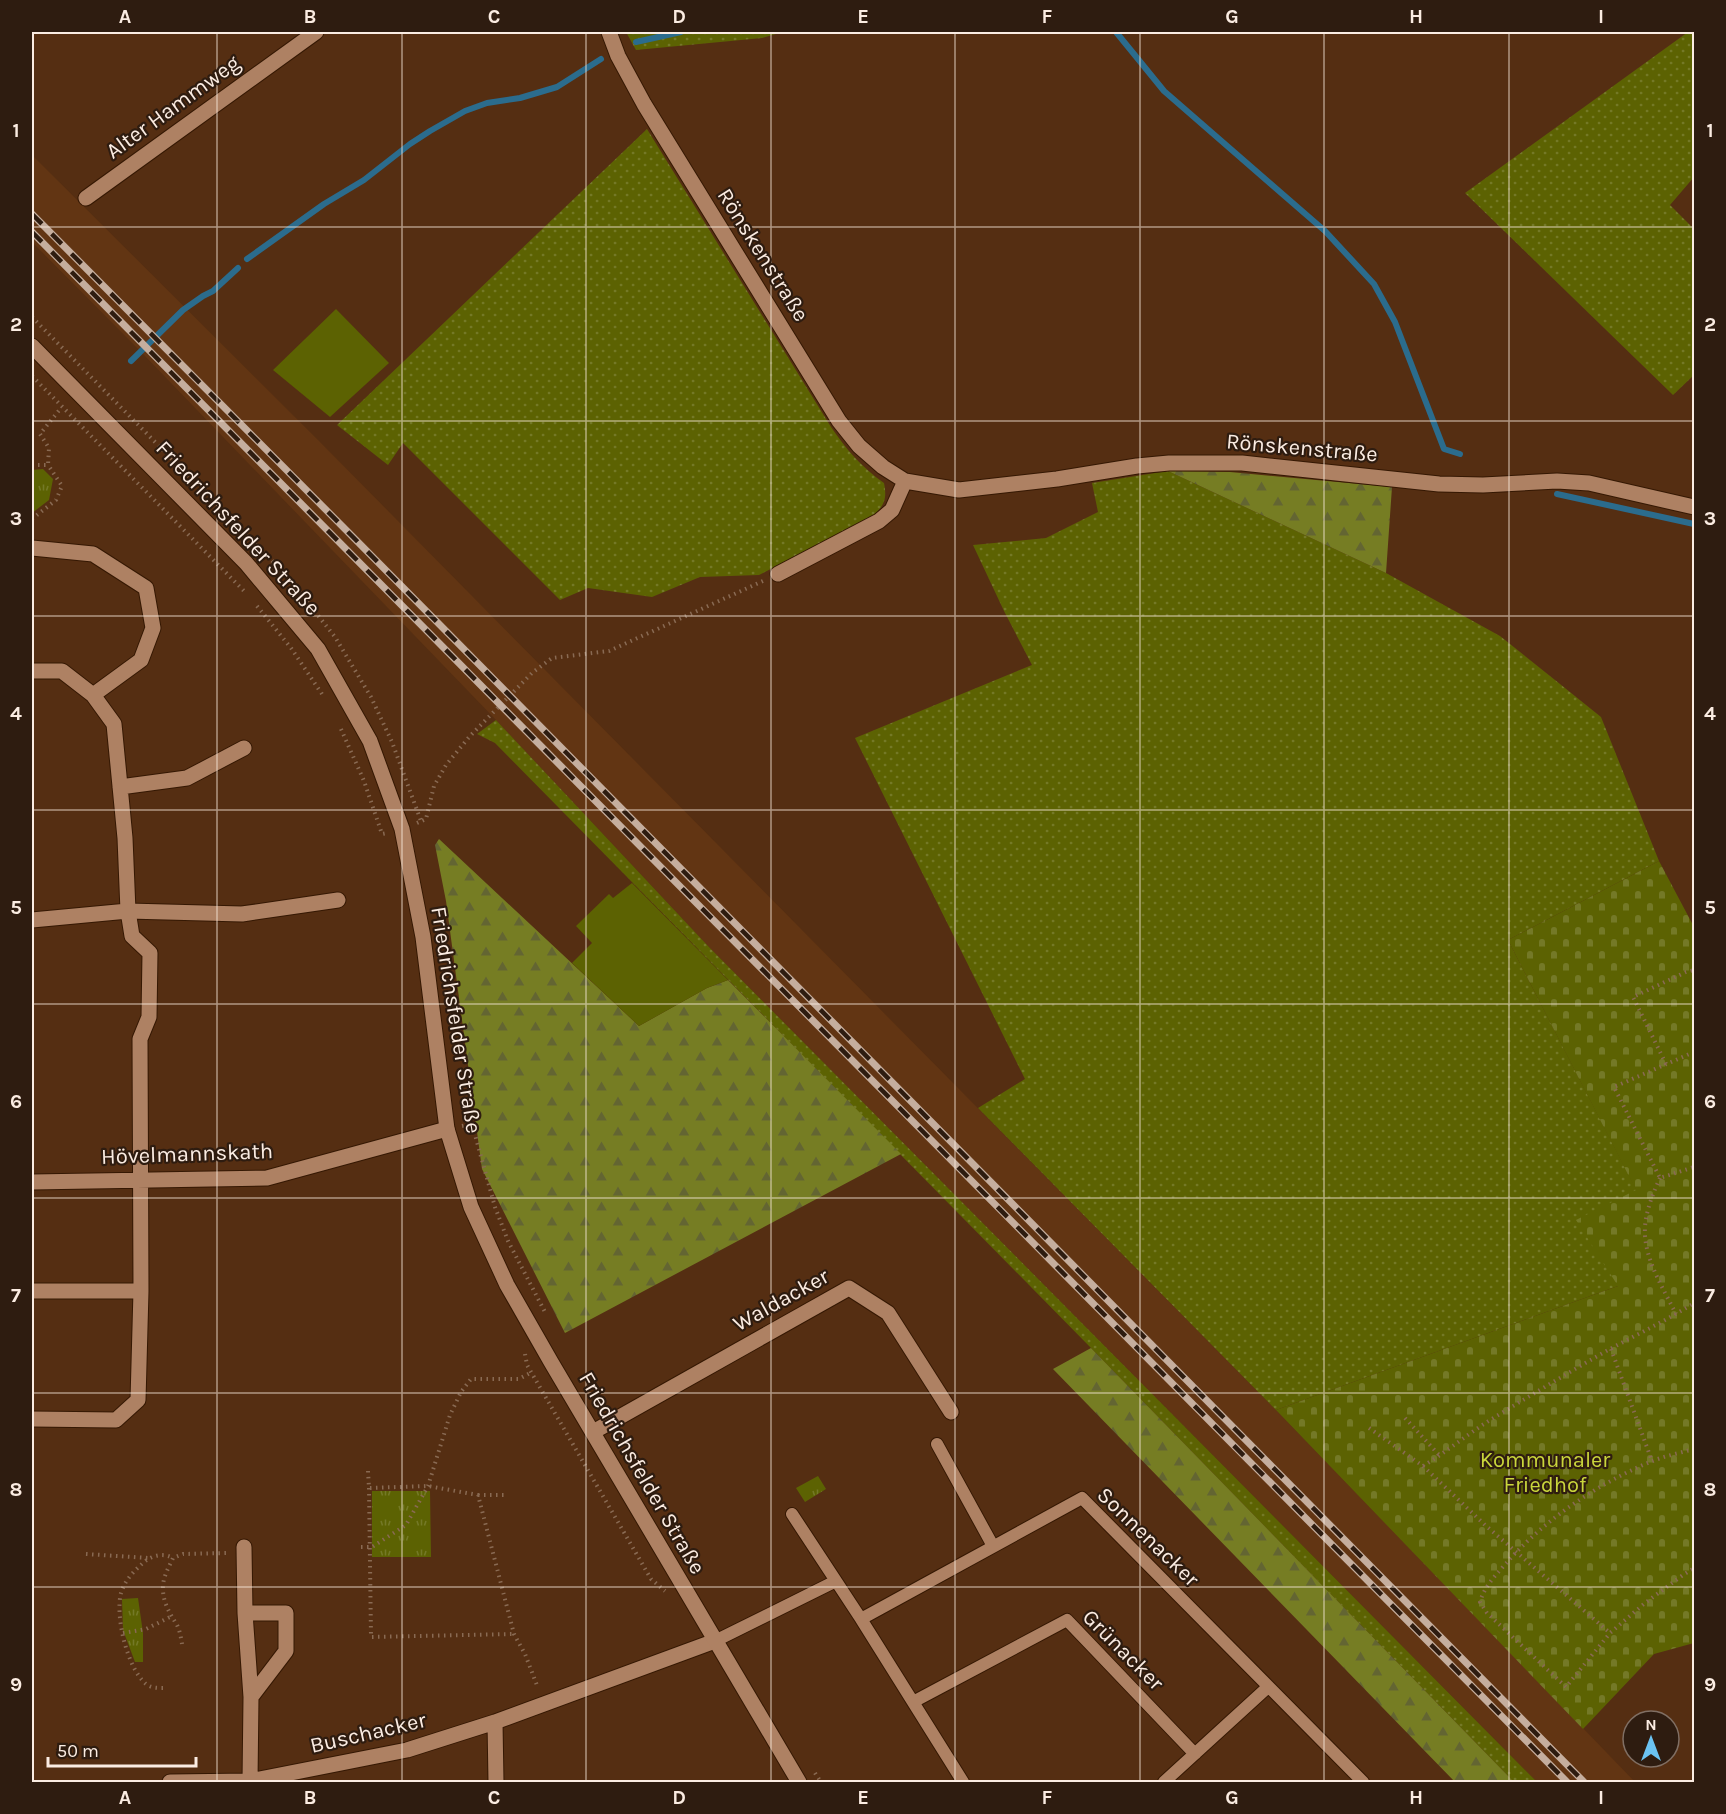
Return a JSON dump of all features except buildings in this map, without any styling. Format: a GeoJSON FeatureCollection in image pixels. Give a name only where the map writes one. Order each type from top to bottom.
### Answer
{"type":"FeatureCollection","features":[{"type":"Feature","properties":{"kind":"street","name":"Alter Hammweg"},"geometry":{"type":"LineString","coordinates":[[86,198],[316,32]]}},
{"type":"Feature","properties":{"kind":"street","name":"Rönskenstraße"},"geometry":{"type":"LineString","coordinates":[[609,32],[618,56],[644,104],[839,421],[859,446],[905,481],[959,490],[1057,479],[1148,465],[1191,462],[1242,463],[1439,484],[1557,481],[1589,483],[1695,507]]}},
{"type":"Feature","properties":{"kind":"street","name":"Friedrichsfelder Straße"},"geometry":{"type":"LineString","coordinates":[[32,346],[246,563],[318,649],[370,741],[402,828],[423,937],[447,1129],[471,1207],[507,1286],[799,1782]]}},
{"type":"Feature","properties":{"kind":"street"},"geometry":{"type":"LineString","coordinates":[[778,574],[879,521],[892,510],[905,481]]}},
{"type":"Feature","properties":{"kind":"street"},"geometry":{"type":"LineString","coordinates":[[32,548],[93,554],[146,588],[153,628],[141,660],[93,695]]}},
{"type":"Feature","properties":{"kind":"street"},"geometry":{"type":"LineString","coordinates":[[32,671],[62,671],[93,695],[114,724],[125,838],[128,911],[132,936],[150,953],[149,1017],[140,1039],[141,1292],[138,1400],[116,1420],[32,1419]]}},
{"type":"Feature","properties":{"kind":"street"},"geometry":{"type":"LineString","coordinates":[[120,787],[187,778],[244,748]]}},
{"type":"Feature","properties":{"kind":"street"},"geometry":{"type":"LineString","coordinates":[[32,920],[128,911],[242,914],[338,900]]}},
{"type":"Feature","properties":{"kind":"street","name":"Hövelmannskath"},"geometry":{"type":"LineString","coordinates":[[32,1182],[267,1178],[447,1129]]}},
{"type":"Feature","properties":{"kind":"street","name":"Waldacker"},"geometry":{"type":"LineString","coordinates":[[593,1432],[849,1288],[888,1313],[951,1412]]}},
{"type":"Feature","properties":{"kind":"street"},"geometry":{"type":"LineString","coordinates":[[32,1291],[141,1292]]}},
{"type":"Feature","properties":{"kind":"street"},"geometry":{"type":"LineString","coordinates":[[244,1550],[250,1697],[250,1782]]}},
{"type":"Feature","properties":{"kind":"street"},"geometry":{"type":"LineString","coordinates":[[245,1612],[286,1612],[286,1651],[250,1697]]}},
{"type":"Feature","properties":{"kind":"street","name":"Buschacker"},"geometry":{"type":"LineString","coordinates":[[170,1782],[250,1782],[406,1750],[495,1722],[715,1641]]}},
{"type":"Feature","properties":{"kind":"street"},"geometry":{"type":"LineString","coordinates":[[495,1722],[496,1782]]}},
{"type":"Feature","properties":{"kind":"lane"},"geometry":{"type":"LineString","coordinates":[[937,1444],[993,1546]]}},
{"type":"Feature","properties":{"kind":"lane","name":"Sonnenacker"},"geometry":{"type":"LineString","coordinates":[[861,1618],[1082,1498],[1363,1782]]}},
{"type":"Feature","properties":{"kind":"lane"},"geometry":{"type":"LineString","coordinates":[[792,1514],[861,1618],[963,1782]]}},
{"type":"Feature","properties":{"kind":"lane"},"geometry":{"type":"LineString","coordinates":[[715,1641],[836,1581]]}},
{"type":"Feature","properties":{"kind":"lane","name":"Grünacker"},"geometry":{"type":"LineString","coordinates":[[913,1702],[1067,1620],[1196,1754]]}},
{"type":"Feature","properties":{"kind":"lane"},"geometry":{"type":"LineString","coordinates":[[1164,1782],[1268,1687]]}},
{"type":"Feature","properties":{"kind":"path"},"geometry":{"type":"LineString","coordinates":[[32,376],[61,408],[246,592],[291,648],[328,704]]}},
{"type":"Feature","properties":{"kind":"path"},"geometry":{"type":"LineString","coordinates":[[32,519],[56,500],[62,486],[48,465],[49,448],[40,434],[61,408]]}},
{"type":"Feature","properties":{"kind":"path"},"geometry":{"type":"LineString","coordinates":[[32,465],[48,465]]}},
{"type":"Feature","properties":{"kind":"path"},"geometry":{"type":"LineString","coordinates":[[338,723],[364,781],[382,834],[402,828],[426,819],[434,786],[446,765],[470,736],[532,673],[552,658],[609,651],[778,574]]}},
{"type":"Feature","properties":{"kind":"path"},"geometry":{"type":"LineString","coordinates":[[1666,1064],[1633,996],[1695,970]]}},
{"type":"Feature","properties":{"kind":"path"},"geometry":{"type":"LineString","coordinates":[[1676,1314],[1647,1249],[1645,1228],[1647,1214],[1660,1178],[1614,1087],[1695,1052]]}},
{"type":"Feature","properties":{"kind":"path"},"geometry":{"type":"LineString","coordinates":[[447,1129],[472,1124],[498,1215],[508,1241],[548,1318]]}},
{"type":"Feature","properties":{"kind":"path"},"geometry":{"type":"LineString","coordinates":[[1660,1178],[1695,1167]]}},
{"type":"Feature","properties":{"kind":"path"},"geometry":{"type":"LineString","coordinates":[[1423,1466],[1493,1418],[1695,1303]]}},
{"type":"Feature","properties":{"kind":"path"},"geometry":{"type":"LineString","coordinates":[[1611,1349],[1652,1461]]}},
{"type":"Feature","properties":{"kind":"path"},"geometry":{"type":"LineString","coordinates":[[361,1547],[370,1547],[406,1525],[428,1486],[450,1415],[461,1392],[471,1379],[519,1379],[551,1362]]}},
{"type":"Feature","properties":{"kind":"path"},"geometry":{"type":"LineString","coordinates":[[1405,1418],[1440,1456]]}},
{"type":"Feature","properties":{"kind":"path"},"geometry":{"type":"LineString","coordinates":[[1369,1428],[1423,1466],[1516,1552],[1610,1633]]}},
{"type":"Feature","properties":{"kind":"path"},"geometry":{"type":"LineString","coordinates":[[1695,1449],[1652,1461],[1604,1484],[1557,1515],[1516,1552],[1483,1592],[1480,1602],[1487,1613],[1566,1687],[1610,1633],[1664,1589],[1695,1569]]}},
{"type":"Feature","properties":{"kind":"path"},"geometry":{"type":"LineString","coordinates":[[368,1471],[371,1637],[514,1634]]}},
{"type":"Feature","properties":{"kind":"path"},"geometry":{"type":"LineString","coordinates":[[369,1488],[428,1486],[478,1495],[507,1495]]}},
{"type":"Feature","properties":{"kind":"path"},"geometry":{"type":"LineString","coordinates":[[478,1495],[514,1634],[525,1654],[544,1704]]}},
{"type":"Feature","properties":{"kind":"path"},"geometry":{"type":"LineString","coordinates":[[182,1644],[178,1627],[170,1617],[164,1600],[163,1585],[172,1558],[183,1554],[244,1550]]}},
{"type":"Feature","properties":{"kind":"path"},"geometry":{"type":"LineString","coordinates":[[86,1554],[149,1558],[167,1555],[172,1558]]}},
{"type":"Feature","properties":{"kind":"path"},"geometry":{"type":"LineString","coordinates":[[149,1558],[130,1576],[122,1592],[120,1603],[123,1634],[136,1673],[148,1686],[164,1688]]}},
{"type":"Feature","properties":{"kind":"path"},"geometry":{"type":"LineString","coordinates":[[123,1634],[146,1629],[170,1617]]}},
{"type":"Feature","properties":{"kind":"path"},"geometry":{"type":"LineString","coordinates":[[810,1764],[821,1782]]}},
{"type":"Feature","properties":{"kind":"shaded area"},"geometry":{"type":"Polygon","coordinates":[[[32,155],[318,440],[1276,1410],[1635,1782],[1537,1782],[709,947],[496,720],[32,242],[32,155]]]}},
{"type":"Feature","properties":{"kind":"green space"},"geometry":{"type":"Polygon","coordinates":[[[626,32],[783,32],[762,38],[636,50],[626,32]]]}},
{"type":"Feature","properties":{"kind":"green space"},"geometry":{"type":"Polygon","coordinates":[[[1688,32],[1694,32],[1694,177],[1670,205],[1694,229],[1694,375],[1673,395],[1465,193],[1688,32]]]}},
{"type":"Feature","properties":{"kind":"green space"},"geometry":{"type":"Polygon","coordinates":[[[647,129],[831,427],[854,457],[884,483],[885,497],[883,505],[873,516],[759,575],[700,577],[652,597],[588,588],[560,600],[403,443],[388,465],[337,425],[647,129]]]}},
{"type":"Feature","properties":{"kind":"green space"},"geometry":{"type":"Polygon","coordinates":[[[336,309],[389,363],[330,417],[273,370],[336,309]]]}},
{"type":"Feature","properties":{"kind":"green space"},"geometry":{"type":"Polygon","coordinates":[[[43,469],[53,479],[49,500],[32,513],[32,470],[43,469]]]}},
{"type":"Feature","properties":{"kind":"green space"},"geometry":{"type":"Polygon","coordinates":[[[1168,471],[1386,573],[1500,636],[1601,717],[1659,861],[1508,940],[1637,1191],[1618,1286],[1276,1410],[978,1108],[1025,1079],[855,738],[1032,665],[973,545],[1046,538],[1098,512],[1092,483],[1168,471]]]}},
{"type":"Feature","properties":{"kind":"green space"},"geometry":{"type":"Polygon","coordinates":[[[1168,471],[1230,472],[1392,487],[1386,573],[1168,471]]]}},
{"type":"Feature","properties":{"kind":"green space"},"geometry":{"type":"Polygon","coordinates":[[[496,720],[709,947],[1537,1782],[1514,1782],[1091,1348],[495,743],[477,734],[496,720]]]}},
{"type":"Feature","properties":{"kind":"green space"},"geometry":{"type":"Polygon","coordinates":[[[439,839],[639,1026],[707,988],[728,980],[901,1154],[565,1333],[482,1169],[446,901],[435,845],[439,839]]]}},
{"type":"Feature","properties":{"kind":"green space","name":"Kommunaler Friedhof"},"geometry":{"type":"Polygon","coordinates":[[[1659,861],[1694,927],[1694,1643],[1654,1654],[1583,1729],[1276,1410],[1618,1286],[1576,1220],[1636,1190],[1508,940],[1659,861]]]}},
{"type":"Feature","properties":{"kind":"green space"},"geometry":{"type":"Polygon","coordinates":[[[632,883],[728,980],[707,988],[639,1026],[572,963],[592,943],[576,926],[609,894],[613,898],[632,883]]]}},
{"type":"Feature","properties":{"kind":"green space"},"geometry":{"type":"Polygon","coordinates":[[[1091,1348],[1514,1782],[1455,1782],[1053,1369],[1091,1348]]]}},
{"type":"Feature","properties":{"kind":"green space"},"geometry":{"type":"Polygon","coordinates":[[[818,1476],[826,1489],[805,1502],[796,1488],[818,1476]]]}},
{"type":"Feature","properties":{"kind":"green space"},"geometry":{"type":"Polygon","coordinates":[[[372,1491],[430,1491],[431,1557],[372,1557],[372,1491]]]}},
{"type":"Feature","properties":{"kind":"green space"},"geometry":{"type":"Polygon","coordinates":[[[138,1598],[143,1633],[143,1662],[135,1662],[123,1630],[122,1599],[138,1598]]]}},
{"type":"Feature","properties":{"kind":"waterway"},"geometry":{"type":"LineString","coordinates":[[636,42],[681,32]]}},
{"type":"Feature","properties":{"kind":"waterway"},"geometry":{"type":"LineString","coordinates":[[1116,32],[1164,91],[1325,231],[1374,284],[1395,322],[1444,449],[1460,454]]}},
{"type":"Feature","properties":{"kind":"waterway"},"geometry":{"type":"LineString","coordinates":[[247,259],[324,204],[364,180],[410,144],[465,111],[487,103],[520,98],[557,87],[601,59]]}},
{"type":"Feature","properties":{"kind":"waterway"},"geometry":{"type":"LineString","coordinates":[[131,361],[183,310],[213,291],[238,268]]}},
{"type":"Feature","properties":{"kind":"waterway"},"geometry":{"type":"LineString","coordinates":[[1557,494],[1694,524]]}},
{"type":"Feature","properties":{"kind":"railway"},"geometry":{"type":"LineString","coordinates":[[32,214],[1584,1782]]}},
{"type":"Feature","properties":{"kind":"railway"},"geometry":{"type":"LineString","coordinates":[[32,232],[1567,1782]]}}]}
